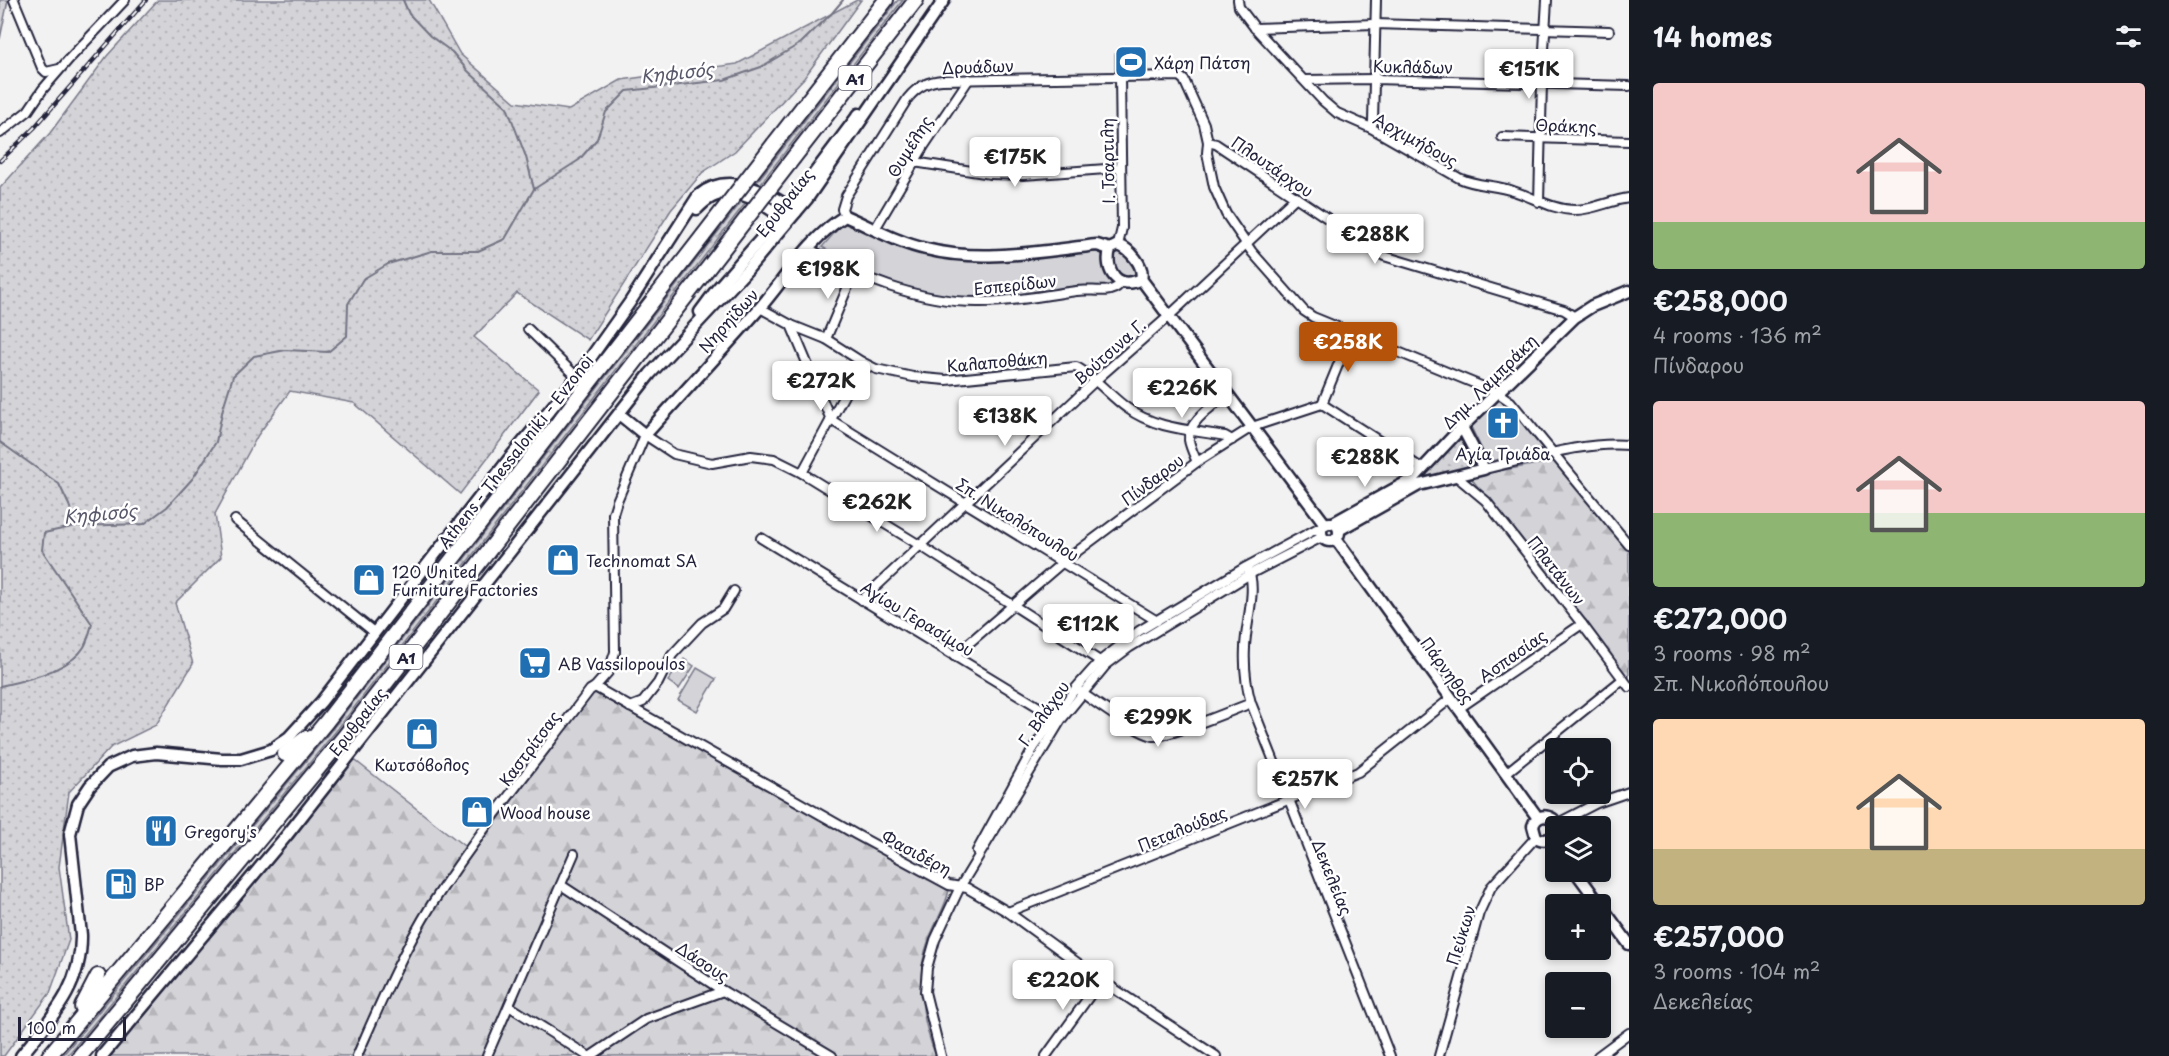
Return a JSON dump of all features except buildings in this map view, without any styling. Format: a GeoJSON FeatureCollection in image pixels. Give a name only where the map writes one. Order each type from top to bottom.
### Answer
{"type":"FeatureCollection","features":[{"type":"Feature","properties":{"kind":"highway","name":"Athens - Thessaloniki - Evzonoi"},"geometry":{"type":"LineString","coordinates":[[49,1056],[326,722],[886,0]]}},
{"type":"Feature","properties":{"kind":"highway","name":"Α1"},"geometry":{"type":"LineString","coordinates":[[80,1056],[344,737],[916,0]]}},
{"type":"Feature","properties":{"kind":"highway"},"geometry":{"type":"LineString","coordinates":[[285,754],[326,722]]}},
{"type":"Feature","properties":{"kind":"highway"},"geometry":{"type":"LineString","coordinates":[[68,1033],[98,976]]}},
{"type":"Feature","properties":{"kind":"main road","name":"Ερυθραίας"},"geometry":{"type":"LineString","coordinates":[[102,1056],[287,835],[618,414],[676,344],[717,289],[784,219],[843,148],[898,64],[944,0]]}},
{"type":"Feature","properties":{"kind":"main road"},"geometry":{"type":"LineString","coordinates":[[21,1056],[65,998],[76,972],[81,950],[81,935],[69,834],[78,804],[90,786],[108,767],[132,756],[156,753],[248,758],[272,750],[289,737],[321,702],[509,459],[577,377],[675,234],[693,203],[703,192],[715,186],[741,185],[758,190],[792,209]]}},
{"type":"Feature","properties":{"kind":"main road"},"geometry":{"type":"LineString","coordinates":[[675,234],[704,202],[718,194],[731,193],[756,200],[784,219]]}},
{"type":"Feature","properties":{"kind":"main road"},"geometry":{"type":"LineString","coordinates":[[845,216],[923,249],[965,255],[989,255],[1097,245],[1124,248],[1136,260],[1142,272],[1141,279],[1132,282],[1122,281],[1110,271],[1107,262],[1114,247]]}},
{"type":"Feature","properties":{"kind":"main road","name":"Νηρηϊδων"},"geometry":{"type":"LineString","coordinates":[[645,435],[760,308],[808,248],[828,228],[845,216]]}},
{"type":"Feature","properties":{"kind":"main road","name":"Πάρνηθος"},"geometry":{"type":"LineString","coordinates":[[1141,279],[1329,530],[1538,818]]}},
{"type":"Feature","properties":{"kind":"main road","name":"Δημ. Λαμπράκη"},"geometry":{"type":"LineString","coordinates":[[1329,530],[1406,483],[1423,469],[1462,427],[1575,317],[1592,306],[1629,291]]}},
{"type":"Feature","properties":{"kind":"main road"},"geometry":{"type":"LineString","coordinates":[[618,414],[645,435]]}},
{"type":"Feature","properties":{"kind":"main road"},"geometry":{"type":"LineString","coordinates":[[1329,530],[1416,486],[1484,469],[1462,427]]}},
{"type":"Feature","properties":{"kind":"main road"},"geometry":{"type":"LineString","coordinates":[[1545,817],[1538,818],[1533,826],[1536,837],[1545,839]]}},
{"type":"Feature","properties":{"kind":"main road"},"geometry":{"type":"LineString","coordinates":[[1583,882],[1629,944]]}},
{"type":"Feature","properties":{"kind":"street"},"geometry":{"type":"LineString","coordinates":[[14,0],[42,68],[46,72],[60,69]]}},
{"type":"Feature","properties":{"kind":"street"},"geometry":{"type":"LineString","coordinates":[[0,134],[28,111],[60,69],[125,0]]}},
{"type":"Feature","properties":{"kind":"street","name":"Αρχιμήδους"},"geometry":{"type":"LineString","coordinates":[[1238,0],[1239,7],[1255,28],[1337,112],[1371,128],[1465,181],[1514,191],[1539,202],[1575,210],[1629,198]]}},
{"type":"Feature","properties":{"kind":"street"},"geometry":{"type":"LineString","coordinates":[[1371,128],[1376,0]]}},
{"type":"Feature","properties":{"kind":"street"},"geometry":{"type":"LineString","coordinates":[[1539,202],[1547,0]]}},
{"type":"Feature","properties":{"kind":"street"},"geometry":{"type":"LineString","coordinates":[[1255,28],[1375,24],[1609,31]]}},
{"type":"Feature","properties":{"kind":"street","name":"Δρυάδων"},"geometry":{"type":"LineString","coordinates":[[845,216],[843,204],[849,191],[912,93],[930,82],[1120,76]]}},
{"type":"Feature","properties":{"kind":"street","name":"Πλουτάρχου"},"geometry":{"type":"LineString","coordinates":[[1120,76],[1179,76],[1184,80],[1204,124],[1208,142],[1216,144],[1384,256],[1564,310],[1575,317]]}},
{"type":"Feature","properties":{"kind":"street","name":"Ι. Τσαρτιλη"},"geometry":{"type":"LineString","coordinates":[[1114,247],[1122,228],[1120,76]]}},
{"type":"Feature","properties":{"kind":"street","name":"Θυμέλης"},"geometry":{"type":"LineString","coordinates":[[875,229],[914,162],[969,79]]}},
{"type":"Feature","properties":{"kind":"street","name":"Κυκλάδων"},"geometry":{"type":"LineString","coordinates":[[1305,80],[1374,79],[1629,86]]}},
{"type":"Feature","properties":{"kind":"street","name":"Θράκης"},"geometry":{"type":"LineString","coordinates":[[1502,137],[1629,141]]}},
{"type":"Feature","properties":{"kind":"street"},"geometry":{"type":"LineString","coordinates":[[1208,142],[1207,153],[1214,187],[1226,214],[1246,244],[1304,311],[1313,317],[1352,331],[1498,393],[1511,402],[1629,545]]}},
{"type":"Feature","properties":{"kind":"street"},"geometry":{"type":"LineString","coordinates":[[914,162],[992,174],[1023,175],[1120,168]]}},
{"type":"Feature","properties":{"kind":"street","name":"Βούτσινα Γ."},"geometry":{"type":"LineString","coordinates":[[862,600],[1095,381],[1169,316],[1296,197]]}},
{"type":"Feature","properties":{"kind":"street","name":"Εσπερίδων"},"geometry":{"type":"LineString","coordinates":[[808,248],[841,267],[912,294],[943,300],[979,302],[1082,290],[1112,291],[1117,289],[1122,281]]}},
{"type":"Feature","properties":{"kind":"street"},"geometry":{"type":"LineString","coordinates":[[826,339],[854,272]]}},
{"type":"Feature","properties":{"kind":"street","name":"Καλαποθάκη"},"geometry":{"type":"LineString","coordinates":[[760,308],[790,325],[826,339],[862,362],[890,372],[946,380],[1076,367],[1137,415],[1162,424],[1225,436],[1232,440]]}},
{"type":"Feature","properties":{"kind":"street"},"geometry":{"type":"LineString","coordinates":[[790,325],[831,420]]}},
{"type":"Feature","properties":{"kind":"street"},"geometry":{"type":"LineString","coordinates":[[528,329],[577,377]]}},
{"type":"Feature","properties":{"kind":"street"},"geometry":{"type":"LineString","coordinates":[[1352,331],[1322,404],[1423,469]]}},
{"type":"Feature","properties":{"kind":"street"},"geometry":{"type":"LineString","coordinates":[[802,473],[862,362]]}},
{"type":"Feature","properties":{"kind":"street"},"geometry":{"type":"LineString","coordinates":[[1197,462],[1189,442],[1190,430],[1198,419],[1228,393]]}},
{"type":"Feature","properties":{"kind":"street","name":"Πίνδαρου"},"geometry":{"type":"LineString","coordinates":[[954,656],[1063,562],[1197,462],[1252,426],[1322,404]]}},
{"type":"Feature","properties":{"kind":"street","name":"Σπ. Νικολόπουλου"},"geometry":{"type":"LineString","coordinates":[[831,420],[1157,621]]}},
{"type":"Feature","properties":{"kind":"street"},"geometry":{"type":"LineString","coordinates":[[645,435],[674,454],[711,463],[751,456],[774,459],[802,473],[921,546],[1103,663]]}},
{"type":"Feature","properties":{"kind":"street","name":"Καστρίτσας"},"geometry":{"type":"LineString","coordinates":[[357,1056],[377,1008],[432,905],[542,752],[590,690],[609,671],[615,652],[614,507],[645,435]]}},
{"type":"Feature","properties":{"kind":"street"},"geometry":{"type":"LineString","coordinates":[[1484,469],[1554,453],[1611,444],[1629,445]]}},
{"type":"Feature","properties":{"kind":"street","name":"Πλατάνων"},"geometry":{"type":"LineString","coordinates":[[1456,476],[1486,501],[1629,687]]}},
{"type":"Feature","properties":{"kind":"street"},"geometry":{"type":"LineString","coordinates":[[235,520],[375,633]]}},
{"type":"Feature","properties":{"kind":"street","name":"Γ. Βλάχου"},"geometry":{"type":"LineString","coordinates":[[942,1056],[925,992],[925,981],[935,940],[968,867],[1033,749],[1103,663],[1139,631],[1248,571],[1329,530]]}},
{"type":"Feature","properties":{"kind":"street","name":"Αγίου Γερασίμου"},"geometry":{"type":"LineString","coordinates":[[761,538],[1058,718]]}},
{"type":"Feature","properties":{"kind":"street","name":"Γ. Βλάχου"},"geometry":{"type":"LineString","coordinates":[[1103,663],[1248,571]]}},
{"type":"Feature","properties":{"kind":"street","name":"Δεκελείας"},"geometry":{"type":"LineString","coordinates":[[1248,571],[1252,585],[1244,656],[1245,675],[1251,703],[1390,1056]]}},
{"type":"Feature","properties":{"kind":"street"},"geometry":{"type":"LineString","coordinates":[[630,707],[643,702],[658,683],[672,655],[702,622],[723,609],[734,591]]}},
{"type":"Feature","properties":{"kind":"street","name":"Ασπασίας"},"geometry":{"type":"LineString","coordinates":[[1458,709],[1582,624]]}},
{"type":"Feature","properties":{"kind":"street"},"geometry":{"type":"LineString","coordinates":[[1506,773],[1623,679]]}},
{"type":"Feature","properties":{"kind":"street","name":"Φασιδέρη"},"geometry":{"type":"LineString","coordinates":[[595,687],[886,851],[949,885],[967,888],[1008,912],[1101,980],[1216,1056]]}},
{"type":"Feature","properties":{"kind":"street"},"geometry":{"type":"LineString","coordinates":[[1078,691],[1142,731],[1155,736],[1170,733],[1251,703]]}},
{"type":"Feature","properties":{"kind":"street","name":"Πεταλούδας"},"geometry":{"type":"LineString","coordinates":[[1008,912],[1358,771],[1450,699]]}},
{"type":"Feature","properties":{"kind":"street"},"geometry":{"type":"LineString","coordinates":[[1579,816],[1597,803],[1629,792]]}},
{"type":"Feature","properties":{"kind":"street","name":"Πεύκων"},"geometry":{"type":"LineString","coordinates":[[1439,1056],[1479,914],[1491,887],[1536,837]]}},
{"type":"Feature","properties":{"kind":"street"},"geometry":{"type":"LineString","coordinates":[[488,1056],[574,854]]}},
{"type":"Feature","properties":{"kind":"street","name":"Δάσους"},"geometry":{"type":"LineString","coordinates":[[561,885],[723,991],[832,1056]]}},
{"type":"Feature","properties":{"kind":"street"},"geometry":{"type":"LineString","coordinates":[[1046,1056],[1101,980]]}},
{"type":"Feature","properties":{"kind":"street"},"geometry":{"type":"LineString","coordinates":[[509,1006],[590,1056],[646,1019],[723,991]]}},
{"type":"Feature","properties":{"kind":"street"},"geometry":{"type":"LineString","coordinates":[[1598,1056],[1629,1033]]}},
{"type":"Feature","properties":{"kind":"green space"},"geometry":{"type":"Polygon","coordinates":[[[0,0],[8,0],[0,39],[0,0]]]}},
{"type":"Feature","properties":{"kind":"green space"},"geometry":{"type":"Polygon","coordinates":[[[158,0],[429,0],[460,54],[515,102],[569,110],[621,80],[737,64],[857,0],[861,0],[804,78],[735,151],[702,173],[671,210],[588,340],[517,293],[474,337],[539,390],[460,494],[354,403],[290,391],[258,435],[215,514],[221,557],[175,603],[193,664],[156,725],[111,747],[69,792],[59,867],[69,940],[50,993],[4,1056],[0,1056],[0,188],[50,133],[107,56],[158,0]]]}},
{"type":"Feature","properties":{"kind":"green space"},"geometry":{"type":"Polygon","coordinates":[[[898,0],[903,0],[336,731],[67,1056],[62,1056],[333,728],[898,0]]]}},
{"type":"Feature","properties":{"kind":"green space","name":"Χάρη Πάτση"},"geometry":{"type":"Polygon","coordinates":[[[1146,53],[1147,70],[1115,71],[1115,54],[1146,53]]]}},
{"type":"Feature","properties":{"kind":"green space"},"geometry":{"type":"Polygon","coordinates":[[[845,221],[914,250],[1061,254],[1098,252],[1105,256],[1105,270],[1116,281],[1110,287],[1073,288],[1000,298],[963,299],[939,295],[872,275],[822,247],[845,221]]]}},
{"type":"Feature","properties":{"kind":"green space"},"geometry":{"type":"Polygon","coordinates":[[[1119,251],[1138,273],[1137,276],[1120,276],[1114,270],[1113,252],[1119,251]]]}},
{"type":"Feature","properties":{"kind":"green space"},"geometry":{"type":"Polygon","coordinates":[[[1500,399],[1509,406],[1543,449],[1488,462],[1471,427],[1500,399]]]}},
{"type":"Feature","properties":{"kind":"green space"},"geometry":{"type":"Polygon","coordinates":[[[1461,434],[1479,467],[1423,479],[1421,477],[1461,434]]]}},
{"type":"Feature","properties":{"kind":"green space"},"geometry":{"type":"Polygon","coordinates":[[[1555,461],[1629,551],[1629,681],[1471,478],[1555,461]]]}},
{"type":"Feature","properties":{"kind":"green space"},"geometry":{"type":"Polygon","coordinates":[[[684,659],[694,666],[679,689],[668,681],[684,659]]]}},
{"type":"Feature","properties":{"kind":"green space"},"geometry":{"type":"Polygon","coordinates":[[[697,668],[716,679],[697,711],[678,700],[697,668]]]}},
{"type":"Feature","properties":{"kind":"green space"},"geometry":{"type":"Polygon","coordinates":[[[593,692],[949,890],[928,942],[922,970],[924,1014],[936,1056],[111,1056],[352,758],[473,853],[593,692]]]}},
{"type":"Feature","properties":{"kind":"waterway"},"geometry":{"type":"LineString","coordinates":[[403,0],[409,14],[430,36],[452,52],[468,71],[507,107],[526,157],[534,189]]}},
{"type":"Feature","properties":{"kind":"waterway","name":"Κηφισός"},"geometry":{"type":"LineString","coordinates":[[0,686],[46,673],[69,662],[84,647],[90,633],[92,624],[42,550],[44,533],[76,526],[144,524],[167,507],[193,478],[216,442],[233,376],[254,356],[286,350],[328,352],[347,336],[348,304],[363,279],[388,264],[432,251],[478,251],[505,239],[534,189],[579,160],[597,139],[606,112],[627,91],[724,80],[761,67],[801,43],[843,0]]}},
{"type":"Feature","properties":{"kind":"waterway"},"geometry":{"type":"LineString","coordinates":[[0,442],[59,484],[76,525]]}},
{"type":"Feature","properties":{"kind":"railway"},"geometry":{"type":"LineString","coordinates":[[0,161],[34,128],[146,0]]}},
{"type":"Feature","properties":{"kind":"place","name":"Χάρη Πάτση"},"geometry":{"type":"Point","coordinates":[1131,62]}},
{"type":"Feature","properties":{"kind":"place","name":"Αγία Τριάδα"},"geometry":{"type":"Point","coordinates":[1503,423]}},
{"type":"Feature","properties":{"kind":"place","name":"Technomat SA"},"geometry":{"type":"Point","coordinates":[563,560]}},
{"type":"Feature","properties":{"kind":"place","name":"120 United Furniture Factories"},"geometry":{"type":"Point","coordinates":[369,580]}},
{"type":"Feature","properties":{"kind":"place","name":"AB Vassilopoulos"},"geometry":{"type":"Point","coordinates":[535,663]}},
{"type":"Feature","properties":{"kind":"place","name":"Κωτσόβολος"},"geometry":{"type":"Point","coordinates":[422,734]}},
{"type":"Feature","properties":{"kind":"place","name":"Wood house"},"geometry":{"type":"Point","coordinates":[477,812]}},
{"type":"Feature","properties":{"kind":"place","name":"Gregory's"},"geometry":{"type":"Point","coordinates":[161,831]}},
{"type":"Feature","properties":{"kind":"place","name":"BP"},"geometry":{"type":"Point","coordinates":[121,884]}}]}
